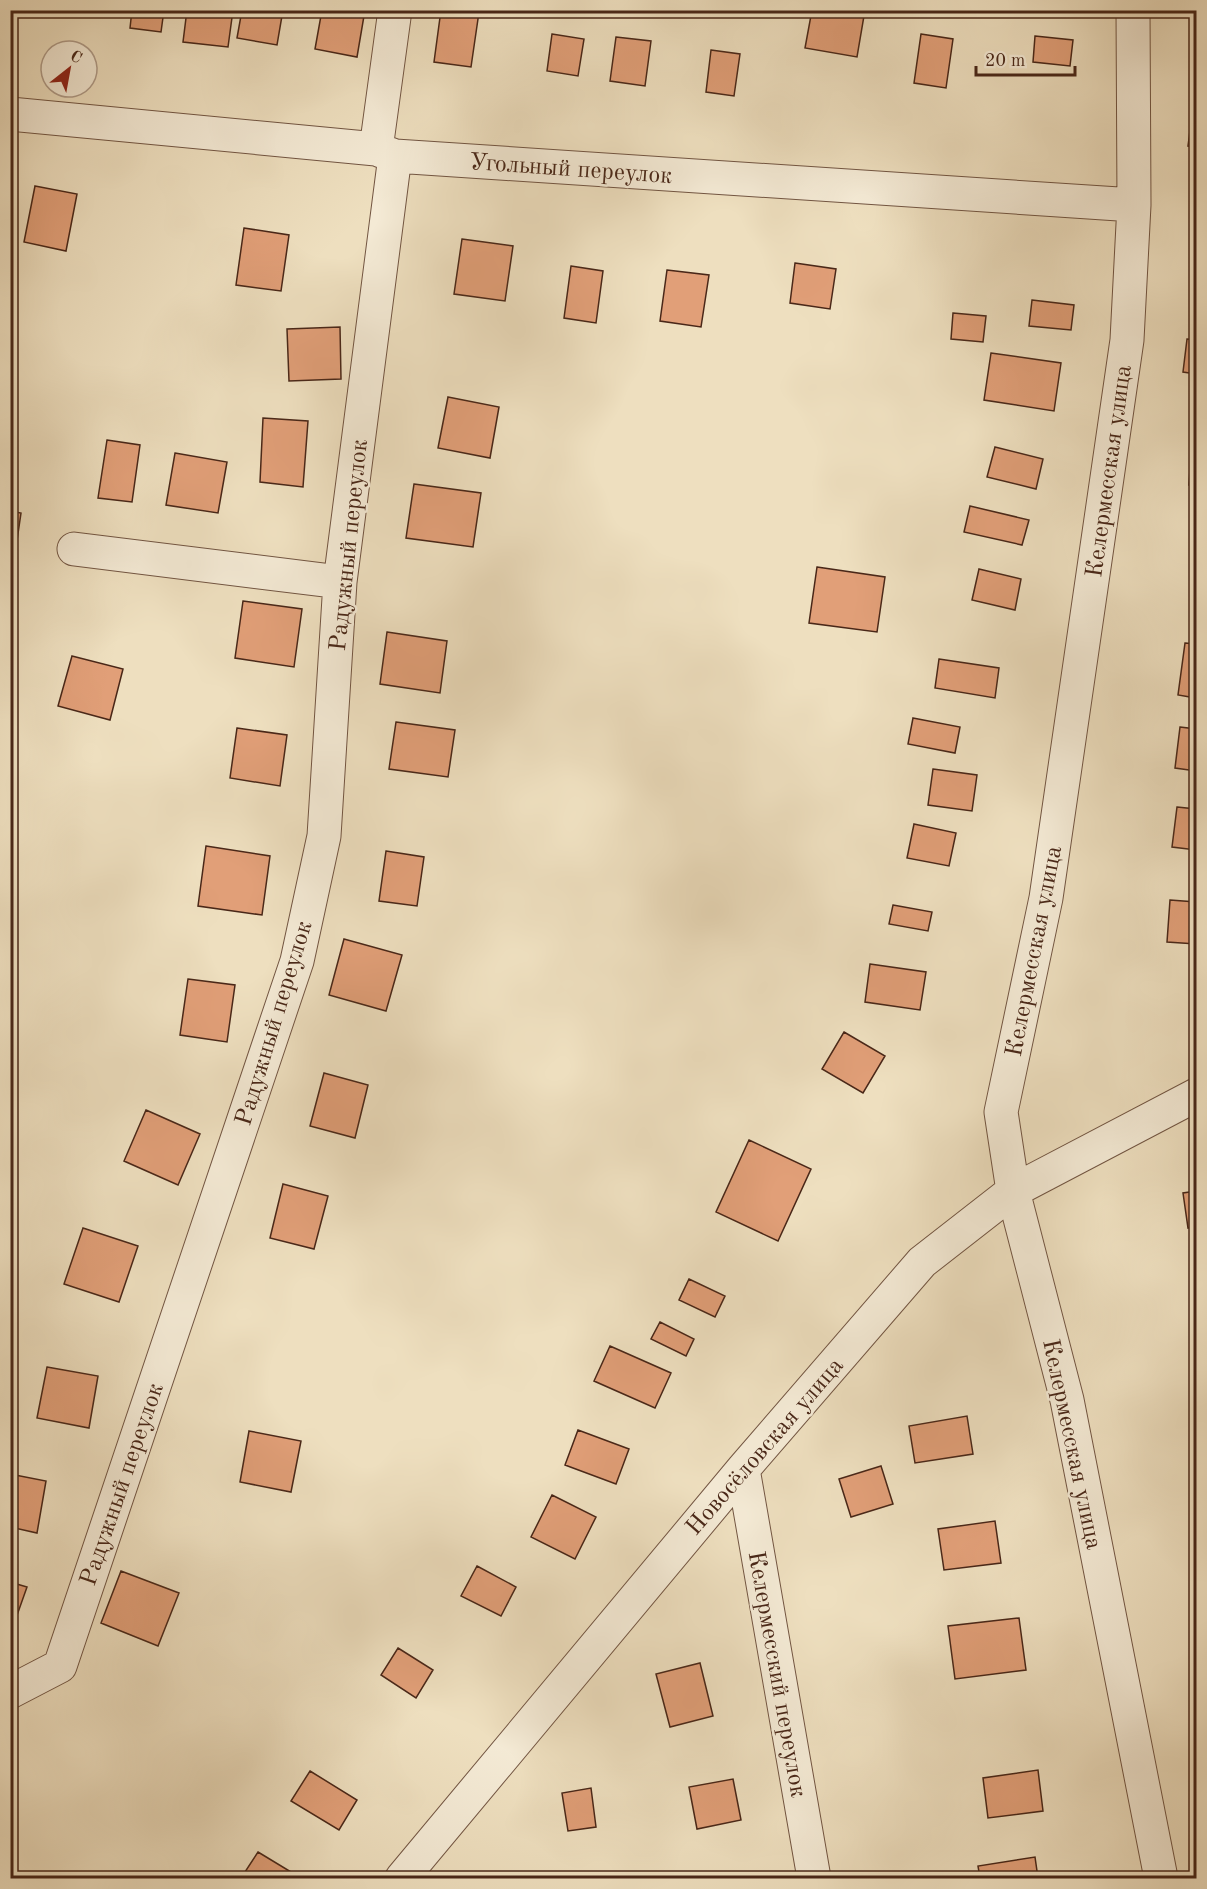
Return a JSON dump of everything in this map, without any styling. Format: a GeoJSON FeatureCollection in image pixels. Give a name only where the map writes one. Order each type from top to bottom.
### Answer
{"type":"FeatureCollection","features":[{"type":"Feature","properties":{"kind":"street","name":"Радужный переулок"},"geometry":{"type":"LineString","coordinates":[[10,1692],[60,1666],[297,961],[324,836],[340,582],[386,153],[395,10]]}},
{"type":"Feature","properties":{"kind":"street","name":"Келермесская улица"},"geometry":{"type":"LineString","coordinates":[[1133,10],[1134,205],[1127,340],[1048,886],[1001,1112],[1013,1191],[1066,1400],[1161,1878]]}},
{"type":"Feature","properties":{"kind":"street","name":"Угольный переулок"},"geometry":{"type":"LineString","coordinates":[[10,114],[386,153],[1134,205]]}},
{"type":"Feature","properties":{"kind":"street"},"geometry":{"type":"LineString","coordinates":[[74,549],[340,582]]}},
{"type":"Feature","properties":{"kind":"street","name":"Новосёловская улица"},"geometry":{"type":"LineString","coordinates":[[402,1878],[742,1469],[922,1263],[1013,1191],[1197,1095]]}},
{"type":"Feature","properties":{"kind":"street","name":"Келермесский переулок"},"geometry":{"type":"LineString","coordinates":[[742,1469],[814,1878]]}},
{"type":"Feature","properties":{"kind":"building"},"geometry":{"type":"Polygon","coordinates":[[[132,10],[164,10],[161,32],[130,28],[132,10]]]}},
{"type":"Feature","properties":{"kind":"building"},"geometry":{"type":"Polygon","coordinates":[[[187,10],[233,10],[228,47],[183,42],[187,10]]]}},
{"type":"Feature","properties":{"kind":"building"},"geometry":{"type":"Polygon","coordinates":[[[242,10],[283,10],[277,45],[237,38],[242,10]]]}},
{"type":"Feature","properties":{"kind":"building"},"geometry":{"type":"Polygon","coordinates":[[[322,10],[365,10],[357,57],[315,49],[322,10]]]}},
{"type":"Feature","properties":{"kind":"building"},"geometry":{"type":"Polygon","coordinates":[[[441,10],[479,12],[471,67],[434,62],[441,10]]]}},
{"type":"Feature","properties":{"kind":"building"},"geometry":{"type":"Polygon","coordinates":[[[812,10],[865,10],[857,57],[805,48],[812,10]]]}},
{"type":"Feature","properties":{"kind":"building"},"geometry":{"type":"Polygon","coordinates":[[[552,34],[584,39],[578,76],[547,71],[552,34]]]}},
{"type":"Feature","properties":{"kind":"building"},"geometry":{"type":"Polygon","coordinates":[[[921,34],[953,39],[946,88],[914,83],[921,34]]]}},
{"type":"Feature","properties":{"kind":"building"},"geometry":{"type":"Polygon","coordinates":[[[1035,36],[1073,40],[1070,66],[1033,62],[1035,36]]]}},
{"type":"Feature","properties":{"kind":"building"},"geometry":{"type":"Polygon","coordinates":[[[616,37],[651,41],[645,86],[610,81],[616,37]]]}},
{"type":"Feature","properties":{"kind":"building"},"geometry":{"type":"Polygon","coordinates":[[[711,50],[740,54],[734,96],[706,92],[711,50]]]}},
{"type":"Feature","properties":{"kind":"building"},"geometry":{"type":"Polygon","coordinates":[[[1193,108],[1196,109],[1196,147],[1188,146],[1193,108]]]}},
{"type":"Feature","properties":{"kind":"building"},"geometry":{"type":"Polygon","coordinates":[[[35,186],[77,194],[66,251],[24,242],[35,186]]]}},
{"type":"Feature","properties":{"kind":"building"},"geometry":{"type":"Polygon","coordinates":[[[1193,202],[1196,202],[1196,232],[1193,232],[1193,202]]]}},
{"type":"Feature","properties":{"kind":"building"},"geometry":{"type":"Polygon","coordinates":[[[244,228],[289,235],[281,291],[236,285],[244,228]]]}},
{"type":"Feature","properties":{"kind":"building"},"geometry":{"type":"Polygon","coordinates":[[[462,239],[513,246],[505,301],[454,294],[462,239]]]}},
{"type":"Feature","properties":{"kind":"building"},"geometry":{"type":"Polygon","coordinates":[[[795,263],[836,269],[830,309],[790,303],[795,263]]]}},
{"type":"Feature","properties":{"kind":"building"},"geometry":{"type":"Polygon","coordinates":[[[571,266],[603,271],[596,323],[564,318],[571,266]]]}},
{"type":"Feature","properties":{"kind":"building"},"geometry":{"type":"Polygon","coordinates":[[[667,270],[709,275],[701,327],[660,321],[667,270]]]}},
{"type":"Feature","properties":{"kind":"building"},"geometry":{"type":"Polygon","coordinates":[[[1032,300],[1074,305],[1071,330],[1029,326],[1032,300]]]}},
{"type":"Feature","properties":{"kind":"building"},"geometry":{"type":"Polygon","coordinates":[[[953,313],[986,316],[983,342],[951,339],[953,313]]]}},
{"type":"Feature","properties":{"kind":"building"},"geometry":{"type":"Polygon","coordinates":[[[340,327],[341,379],[289,381],[287,329],[340,327]]]}},
{"type":"Feature","properties":{"kind":"building"},"geometry":{"type":"Polygon","coordinates":[[[1187,339],[1196,340],[1196,374],[1183,372],[1187,339]]]}},
{"type":"Feature","properties":{"kind":"building"},"geometry":{"type":"Polygon","coordinates":[[[991,353],[1061,363],[1054,411],[984,400],[991,353]]]}},
{"type":"Feature","properties":{"kind":"building"},"geometry":{"type":"Polygon","coordinates":[[[448,397],[499,407],[490,458],[438,448],[448,397]]]}},
{"type":"Feature","properties":{"kind":"building"},"geometry":{"type":"Polygon","coordinates":[[[263,418],[308,421],[303,487],[260,482],[263,418]]]}},
{"type":"Feature","properties":{"kind":"building"},"geometry":{"type":"Polygon","coordinates":[[[107,440],[140,445],[132,502],[98,498],[107,440]]]}},
{"type":"Feature","properties":{"kind":"building"},"geometry":{"type":"Polygon","coordinates":[[[995,447],[1043,459],[1036,489],[987,477],[995,447]]]}},
{"type":"Feature","properties":{"kind":"building"},"geometry":{"type":"Polygon","coordinates":[[[175,453],[227,462],[218,513],[166,505],[175,453]]]}},
{"type":"Feature","properties":{"kind":"building"},"geometry":{"type":"Polygon","coordinates":[[[1191,453],[1196,453],[1196,485],[1189,485],[1191,453]]]}},
{"type":"Feature","properties":{"kind":"building"},"geometry":{"type":"Polygon","coordinates":[[[414,484],[481,493],[473,547],[406,538],[414,484]]]}},
{"type":"Feature","properties":{"kind":"building"},"geometry":{"type":"Polygon","coordinates":[[[970,506],[1029,520],[1022,545],[964,532],[970,506]]]}},
{"type":"Feature","properties":{"kind":"building"},"geometry":{"type":"Polygon","coordinates":[[[10,511],[21,513],[11,581],[10,581],[10,511]]]}},
{"type":"Feature","properties":{"kind":"building"},"geometry":{"type":"Polygon","coordinates":[[[817,567],[885,577],[877,632],[809,623],[817,567]]]}},
{"type":"Feature","properties":{"kind":"building"},"geometry":{"type":"Polygon","coordinates":[[[979,569],[1021,579],[1015,610],[972,600],[979,569]]]}},
{"type":"Feature","properties":{"kind":"building"},"geometry":{"type":"Polygon","coordinates":[[[243,601],[302,609],[294,667],[235,658],[243,601]]]}},
{"type":"Feature","properties":{"kind":"building"},"geometry":{"type":"Polygon","coordinates":[[[387,632],[447,641],[440,693],[380,684],[387,632]]]}},
{"type":"Feature","properties":{"kind":"building"},"geometry":{"type":"Polygon","coordinates":[[[1185,643],[1196,644],[1196,698],[1178,695],[1185,643]]]}},
{"type":"Feature","properties":{"kind":"building"},"geometry":{"type":"Polygon","coordinates":[[[72,656],[123,669],[110,720],[58,706],[72,656]]]}},
{"type":"Feature","properties":{"kind":"building"},"geometry":{"type":"Polygon","coordinates":[[[939,659],[999,668],[995,698],[935,688],[939,659]]]}},
{"type":"Feature","properties":{"kind":"building"},"geometry":{"type":"Polygon","coordinates":[[[913,718],[960,727],[955,753],[908,744],[913,718]]]}},
{"type":"Feature","properties":{"kind":"building"},"geometry":{"type":"Polygon","coordinates":[[[396,722],[455,730],[448,777],[389,769],[396,722]]]}},
{"type":"Feature","properties":{"kind":"building"},"geometry":{"type":"Polygon","coordinates":[[[1180,727],[1196,729],[1196,771],[1175,768],[1180,727]]]}},
{"type":"Feature","properties":{"kind":"building"},"geometry":{"type":"Polygon","coordinates":[[[237,728],[287,735],[280,786],[230,778],[237,728]]]}},
{"type":"Feature","properties":{"kind":"building"},"geometry":{"type":"Polygon","coordinates":[[[933,769],[977,775],[972,811],[928,805],[933,769]]]}},
{"type":"Feature","properties":{"kind":"building"},"geometry":{"type":"Polygon","coordinates":[[[1177,807],[1196,809],[1196,850],[1172,847],[1177,807]]]}},
{"type":"Feature","properties":{"kind":"building"},"geometry":{"type":"Polygon","coordinates":[[[914,824],[956,833],[949,866],[907,858],[914,824]]]}},
{"type":"Feature","properties":{"kind":"building"},"geometry":{"type":"Polygon","coordinates":[[[206,846],[270,856],[262,915],[198,906],[206,846]]]}},
{"type":"Feature","properties":{"kind":"building"},"geometry":{"type":"Polygon","coordinates":[[[386,851],[424,857],[417,906],[379,901],[386,851]]]}},
{"type":"Feature","properties":{"kind":"building"},"geometry":{"type":"Polygon","coordinates":[[[1170,900],[1196,902],[1196,944],[1167,942],[1170,900]]]}},
{"type":"Feature","properties":{"kind":"building"},"geometry":{"type":"Polygon","coordinates":[[[893,905],[932,912],[928,931],[889,924],[893,905]]]}},
{"type":"Feature","properties":{"kind":"building"},"geometry":{"type":"Polygon","coordinates":[[[344,939],[402,955],[386,1011],[329,995],[344,939]]]}},
{"type":"Feature","properties":{"kind":"building"},"geometry":{"type":"Polygon","coordinates":[[[870,964],[926,972],[920,1010],[865,1002],[870,964]]]}},
{"type":"Feature","properties":{"kind":"building"},"geometry":{"type":"Polygon","coordinates":[[[188,979],[235,985],[227,1042],[180,1035],[188,979]]]}},
{"type":"Feature","properties":{"kind":"building"},"geometry":{"type":"Polygon","coordinates":[[[844,1032],[885,1056],[863,1093],[822,1069],[844,1032]]]}},
{"type":"Feature","properties":{"kind":"building"},"geometry":{"type":"Polygon","coordinates":[[[324,1073],[368,1085],[355,1138],[310,1126],[324,1073]]]}},
{"type":"Feature","properties":{"kind":"building"},"geometry":{"type":"Polygon","coordinates":[[[146,1110],[200,1134],[178,1185],[124,1161],[146,1110]]]}},
{"type":"Feature","properties":{"kind":"building"},"geometry":{"type":"Polygon","coordinates":[[[749,1140],[811,1169],[778,1241],[716,1212],[749,1140]]]}},
{"type":"Feature","properties":{"kind":"building"},"geometry":{"type":"Polygon","coordinates":[[[283,1184],[328,1196],[314,1249],[270,1238],[283,1184]]]}},
{"type":"Feature","properties":{"kind":"building"},"geometry":{"type":"Polygon","coordinates":[[[1196,1191],[1196,1226],[1188,1228],[1183,1193],[1196,1191]]]}},
{"type":"Feature","properties":{"kind":"building"},"geometry":{"type":"Polygon","coordinates":[[[83,1228],[138,1246],[119,1302],[64,1284],[83,1228]]]}},
{"type":"Feature","properties":{"kind":"building"},"geometry":{"type":"Polygon","coordinates":[[[689,1279],[725,1296],[715,1317],[679,1300],[689,1279]]]}},
{"type":"Feature","properties":{"kind":"building"},"geometry":{"type":"Polygon","coordinates":[[[660,1322],[694,1339],[686,1356],[651,1339],[660,1322]]]}},
{"type":"Feature","properties":{"kind":"building"},"geometry":{"type":"Polygon","coordinates":[[[610,1346],[671,1373],[655,1408],[594,1381],[610,1346]]]}},
{"type":"Feature","properties":{"kind":"building"},"geometry":{"type":"Polygon","coordinates":[[[47,1367],[98,1376],[89,1428],[37,1418],[47,1367]]]}},
{"type":"Feature","properties":{"kind":"building"},"geometry":{"type":"Polygon","coordinates":[[[967,1416],[973,1454],[915,1463],[909,1426],[967,1416]]]}},
{"type":"Feature","properties":{"kind":"building"},"geometry":{"type":"Polygon","coordinates":[[[578,1430],[629,1449],[616,1484],[565,1465],[578,1430]]]}},
{"type":"Feature","properties":{"kind":"building"},"geometry":{"type":"Polygon","coordinates":[[[249,1431],[301,1441],[291,1492],[240,1482],[249,1431]]]}},
{"type":"Feature","properties":{"kind":"building"},"geometry":{"type":"Polygon","coordinates":[[[881,1466],[893,1504],[851,1517],[839,1479],[881,1466]]]}},
{"type":"Feature","properties":{"kind":"building"},"geometry":{"type":"Polygon","coordinates":[[[10,1474],[46,1481],[37,1533],[10,1527],[10,1474]]]}},
{"type":"Feature","properties":{"kind":"building"},"geometry":{"type":"Polygon","coordinates":[[[552,1495],[596,1517],[575,1559],[531,1537],[552,1495]]]}},
{"type":"Feature","properties":{"kind":"building"},"geometry":{"type":"Polygon","coordinates":[[[995,1521],[1001,1563],[944,1570],[938,1529],[995,1521]]]}},
{"type":"Feature","properties":{"kind":"building"},"geometry":{"type":"Polygon","coordinates":[[[477,1566],[516,1587],[501,1616],[461,1596],[477,1566]]]}},
{"type":"Feature","properties":{"kind":"building"},"geometry":{"type":"Polygon","coordinates":[[[121,1571],[179,1593],[158,1646],[101,1623],[121,1571]]]}},
{"type":"Feature","properties":{"kind":"building"},"geometry":{"type":"Polygon","coordinates":[[[10,1582],[27,1587],[10,1635],[10,1582]]]}},
{"type":"Feature","properties":{"kind":"building"},"geometry":{"type":"Polygon","coordinates":[[[1019,1618],[1026,1670],[955,1679],[948,1626],[1019,1618]]]}},
{"type":"Feature","properties":{"kind":"building"},"geometry":{"type":"Polygon","coordinates":[[[398,1648],[433,1670],[416,1698],[381,1675],[398,1648]]]}},
{"type":"Feature","properties":{"kind":"building"},"geometry":{"type":"Polygon","coordinates":[[[700,1663],[713,1716],[670,1727],[656,1674],[700,1663]]]}},
{"type":"Feature","properties":{"kind":"building"},"geometry":{"type":"Polygon","coordinates":[[[1038,1770],[1043,1811],[988,1818],[983,1778],[1038,1770]]]}},
{"type":"Feature","properties":{"kind":"building"},"geometry":{"type":"Polygon","coordinates":[[[310,1771],[357,1800],[339,1830],[291,1801],[310,1771]]]}},
{"type":"Feature","properties":{"kind":"building"},"geometry":{"type":"Polygon","coordinates":[[[733,1779],[741,1820],[697,1829],[689,1787],[733,1779]]]}},
{"type":"Feature","properties":{"kind":"building"},"geometry":{"type":"Polygon","coordinates":[[[591,1788],[596,1827],[568,1831],[562,1793],[591,1788]]]}},
{"type":"Feature","properties":{"kind":"building"},"geometry":{"type":"Polygon","coordinates":[[[258,1852],[301,1878],[241,1878],[258,1852]]]}},
{"type":"Feature","properties":{"kind":"building"},"geometry":{"type":"Polygon","coordinates":[[[1035,1857],[1038,1878],[980,1878],[978,1866],[1035,1857]]]}}]}
